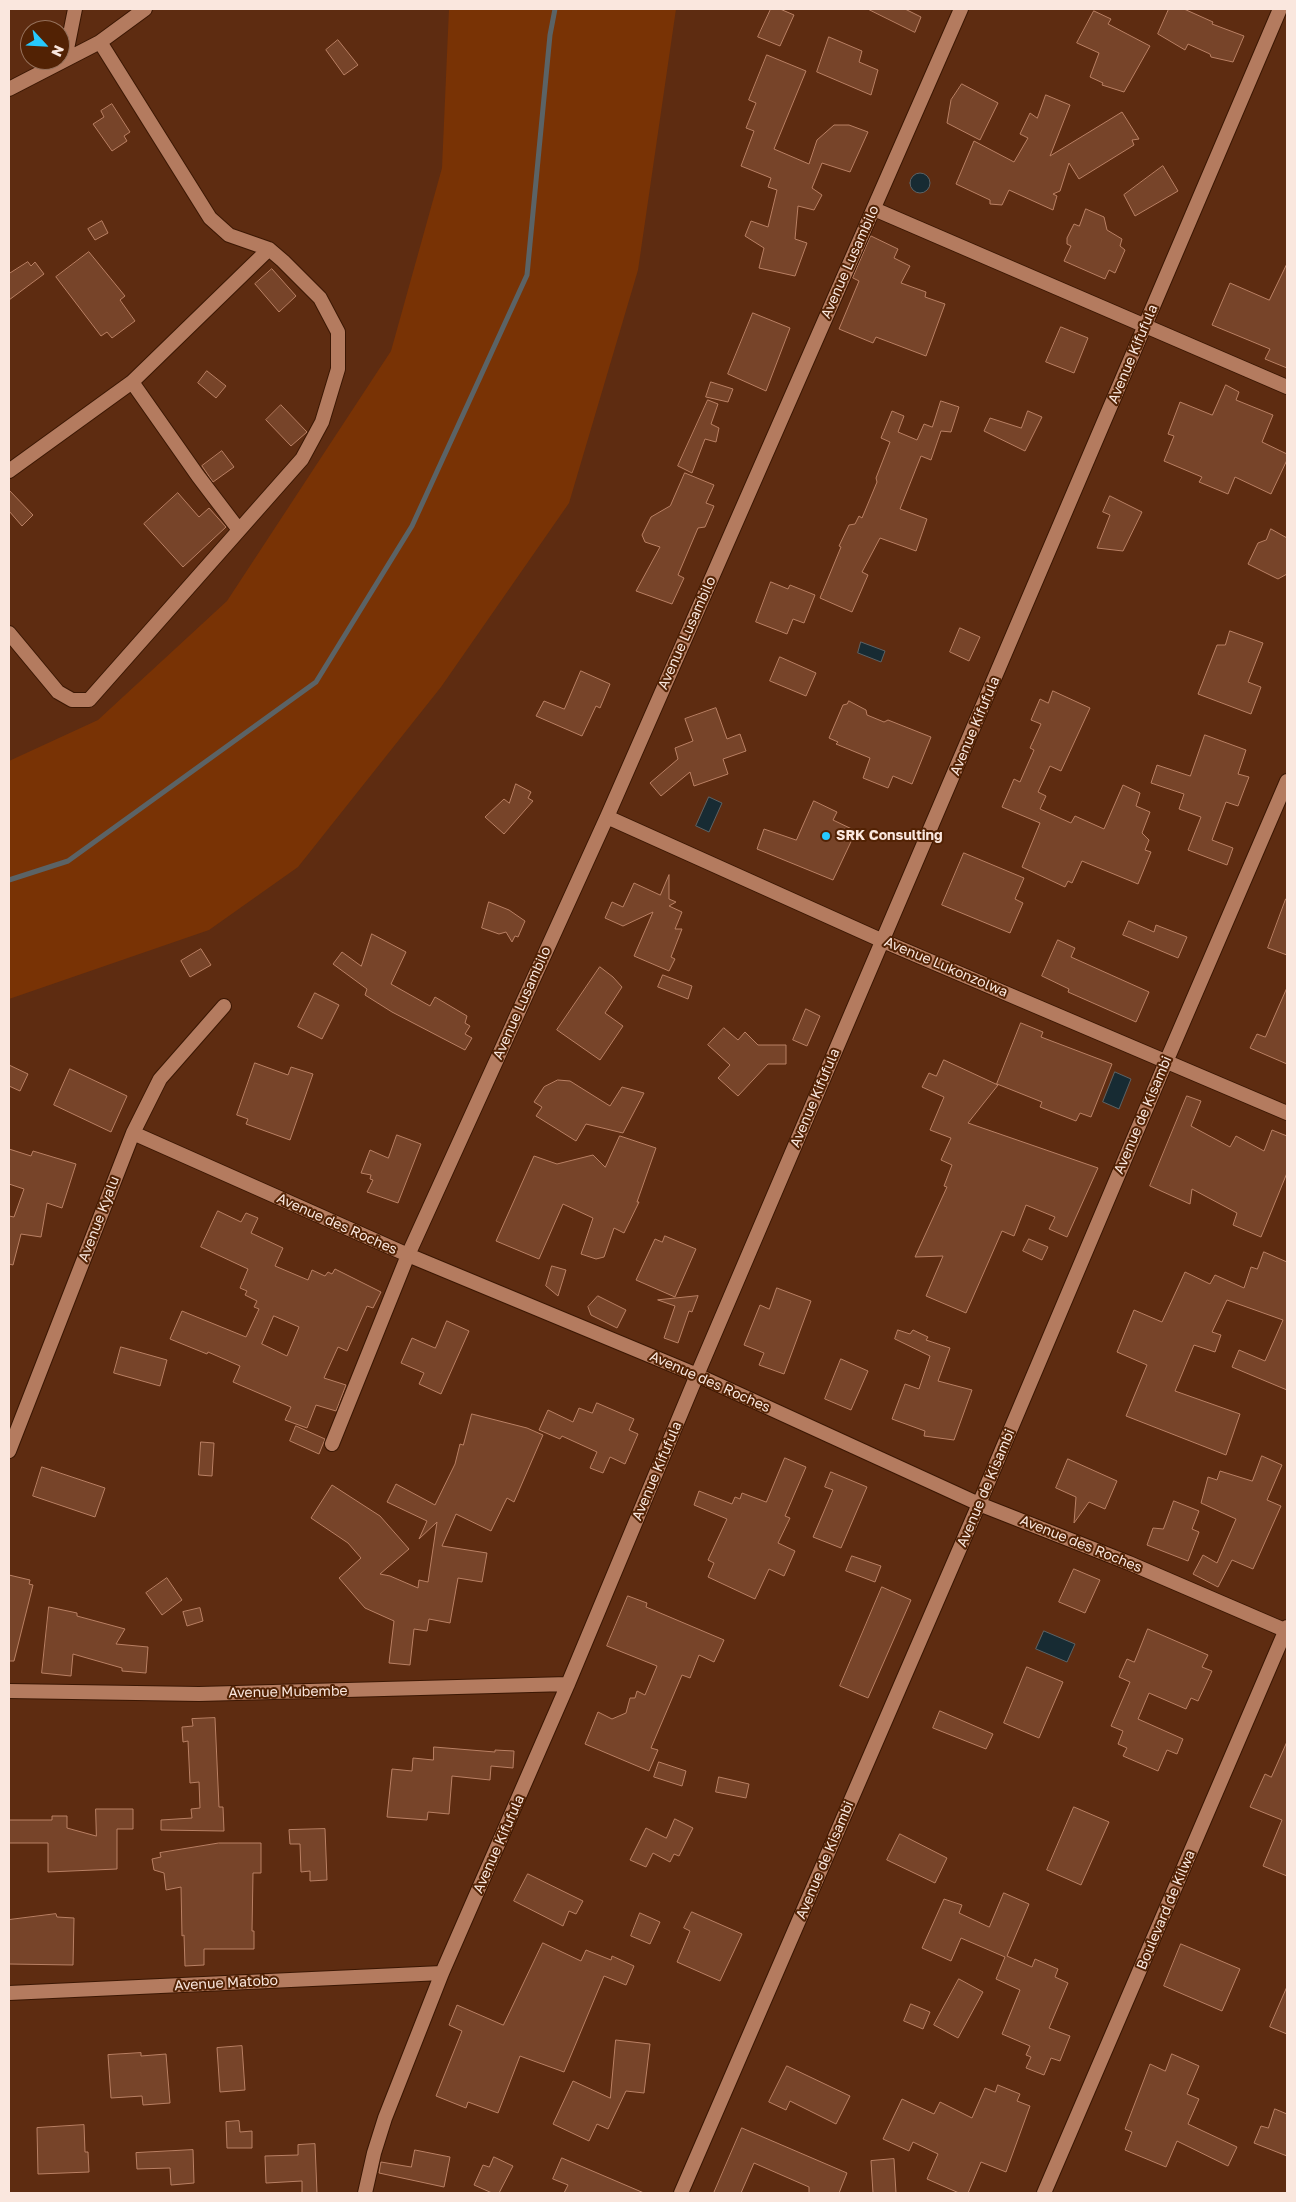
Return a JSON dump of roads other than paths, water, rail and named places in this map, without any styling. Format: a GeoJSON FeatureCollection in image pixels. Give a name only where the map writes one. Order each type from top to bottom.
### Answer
{"type":"FeatureCollection","features":[{"type":"Feature","properties":{"kind":"street"},"geometry":{"type":"LineString","coordinates":[[70,34],[75,9]]}},
{"type":"Feature","properties":{"kind":"street"},"geometry":{"type":"LineString","coordinates":[[70,57],[100,42],[146,9]]}},
{"type":"Feature","properties":{"kind":"street","name":"Avenue Lusambilo"},"geometry":{"type":"LineString","coordinates":[[332,1444],[408,1255],[607,817],[961,9]]}},
{"type":"Feature","properties":{"kind":"street","name":"Avenue Kifufula"},"geometry":{"type":"LineString","coordinates":[[366,2193],[374,2153],[384,2118],[442,1973],[568,1684],[697,1374],[1280,9]]}},
{"type":"Feature","properties":{"kind":"street"},"geometry":{"type":"LineString","coordinates":[[9,633],[58,692],[72,700],[89,700],[302,459],[322,422],[338,369],[338,332],[320,298],[269,249],[229,235],[210,218],[100,42]]}},
{"type":"Feature","properties":{"kind":"street"},"geometry":{"type":"LineString","coordinates":[[9,89],[44,70]]}},
{"type":"Feature","properties":{"kind":"street"},"geometry":{"type":"LineString","coordinates":[[874,209],[1287,388]]}},
{"type":"Feature","properties":{"kind":"street"},"geometry":{"type":"LineString","coordinates":[[9,471],[132,382],[269,249]]}},
{"type":"Feature","properties":{"kind":"street"},"geometry":{"type":"LineString","coordinates":[[132,382],[198,476],[239,530]]}},
{"type":"Feature","properties":{"kind":"street","name":"Avenue de Kisambi"},"geometry":{"type":"LineString","coordinates":[[681,2193],[979,1504],[1287,781]]}},
{"type":"Feature","properties":{"kind":"street","name":"Avenue Lukonzolwa"},"geometry":{"type":"LineString","coordinates":[[607,817],[883,941],[1287,1113]]}},
{"type":"Feature","properties":{"kind":"street","name":"Avenue Kyalu"},"geometry":{"type":"LineString","coordinates":[[9,1452],[133,1133],[160,1079],[224,1006]]}},
{"type":"Feature","properties":{"kind":"street","name":"Avenue des Roches"},"geometry":{"type":"LineString","coordinates":[[133,1133],[408,1255],[697,1374],[979,1504],[1129,1563],[1287,1629]]}},
{"type":"Feature","properties":{"kind":"street","name":"Boulevard de Kilwa"},"geometry":{"type":"LineString","coordinates":[[1044,2193],[1287,1629]]}},
{"type":"Feature","properties":{"kind":"street","name":"Avenue Mubembe"},"geometry":{"type":"LineString","coordinates":[[9,1690],[199,1694],[568,1684]]}},
{"type":"Feature","properties":{"kind":"street","name":"Avenue Matobo"},"geometry":{"type":"LineString","coordinates":[[9,1993],[442,1973]]}},
{"type":"Feature","properties":{"kind":"water"},"geometry":{"type":"Polygon","coordinates":[[[920,173],[927,176],[930,183],[927,190],[920,193],[913,190],[910,183],[913,176],[920,173]]]}},
{"type":"Feature","properties":{"kind":"water"},"geometry":{"type":"Polygon","coordinates":[[[861,642],[885,651],[881,662],[858,653],[861,642]]]}},
{"type":"Feature","properties":{"kind":"water"},"geometry":{"type":"Polygon","coordinates":[[[709,797],[722,803],[709,832],[696,826],[709,797]]]}},
{"type":"Feature","properties":{"kind":"water"},"geometry":{"type":"Polygon","coordinates":[[[1115,1072],[1131,1079],[1119,1109],[1103,1102],[1115,1072]]]}},
{"type":"Feature","properties":{"kind":"water"},"geometry":{"type":"Polygon","coordinates":[[[1044,1631],[1075,1644],[1067,1662],[1036,1649],[1044,1631]]]}},
{"type":"Feature","properties":{"kind":"waterway"},"geometry":{"type":"LineString","coordinates":[[9,880],[68,861],[316,682],[412,526],[527,275],[550,35],[555,9]]}},
{"type":"Feature","properties":{"kind":"place","name":"SRK Consulting"},"geometry":{"type":"Point","coordinates":[826,836]}}]}
